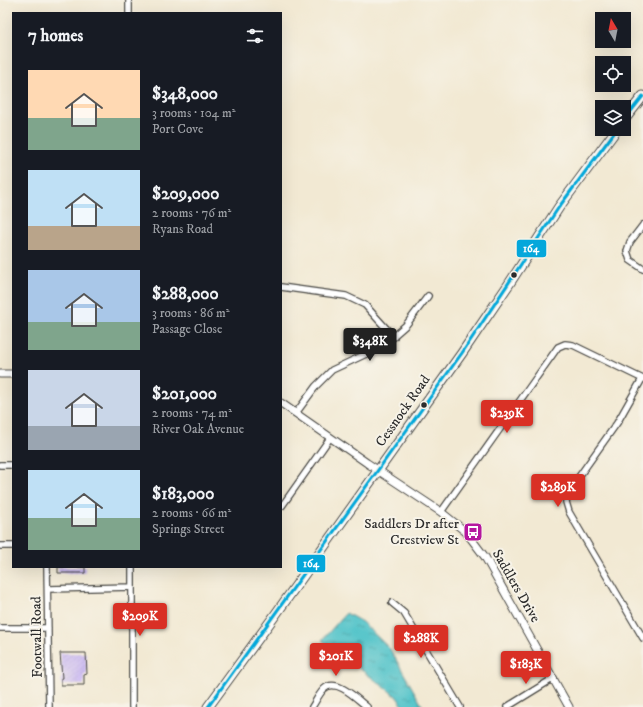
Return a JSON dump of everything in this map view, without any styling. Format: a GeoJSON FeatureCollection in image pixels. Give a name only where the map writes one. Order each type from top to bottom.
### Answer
{"type":"FeatureCollection","features":[{"type":"Feature","properties":{"kind":"main road"},"geometry":{"type":"LineString","coordinates":[[631,111],[643,96]]}},
{"type":"Feature","properties":{"kind":"main road","name":"Cessnock Road"},"geometry":{"type":"LineString","coordinates":[[208,707],[273,618],[497,302],[555,212],[612,136]]}},
{"type":"Feature","properties":{"kind":"street"},"geometry":{"type":"LineString","coordinates":[[129,0],[129,12]]}},
{"type":"Feature","properties":{"kind":"street"},"geometry":{"type":"LineString","coordinates":[[643,225],[630,242],[627,251],[630,260],[643,268]]}},
{"type":"Feature","properties":{"kind":"street"},"geometry":{"type":"LineString","coordinates":[[282,287],[346,296],[365,305],[394,337]]}},
{"type":"Feature","properties":{"kind":"street"},"geometry":{"type":"LineString","coordinates":[[296,413],[316,386],[332,370],[381,347],[394,337],[406,325],[428,296]]}},
{"type":"Feature","properties":{"kind":"street"},"geometry":{"type":"LineString","coordinates":[[441,512],[558,347],[565,344],[573,346],[642,379],[617,423],[568,492],[566,502],[569,512],[643,638]]}},
{"type":"Feature","properties":{"kind":"street"},"geometry":{"type":"LineString","coordinates":[[0,374],[12,374]]}},
{"type":"Feature","properties":{"kind":"street","name":"Saddlers Drive"},"geometry":{"type":"LineString","coordinates":[[282,404],[330,438],[441,512],[466,532],[485,557],[569,707]]}},
{"type":"Feature","properties":{"kind":"street"},"geometry":{"type":"LineString","coordinates":[[282,506],[330,438]]}},
{"type":"Feature","properties":{"kind":"street"},"geometry":{"type":"LineString","coordinates":[[0,465],[12,465]]}},
{"type":"Feature","properties":{"kind":"street"},"geometry":{"type":"LineString","coordinates":[[0,546],[12,546]]}},
{"type":"Feature","properties":{"kind":"street","name":"Footwall Road"},"geometry":{"type":"LineString","coordinates":[[47,568],[49,707]]}},
{"type":"Feature","properties":{"kind":"street"},"geometry":{"type":"LineString","coordinates":[[132,568],[132,707]]}},
{"type":"Feature","properties":{"kind":"street"},"geometry":{"type":"LineString","coordinates":[[48,589],[132,587]]}},
{"type":"Feature","properties":{"kind":"street"},"geometry":{"type":"LineString","coordinates":[[392,603],[404,613],[460,707]]}},
{"type":"Feature","properties":{"kind":"street"},"geometry":{"type":"LineString","coordinates":[[0,628],[48,628]]}},
{"type":"Feature","properties":{"kind":"street"},"geometry":{"type":"LineString","coordinates":[[507,707],[554,678]]}},
{"type":"Feature","properties":{"kind":"street"},"geometry":{"type":"LineString","coordinates":[[312,707],[325,689],[330,686],[337,685],[367,707]]}},
{"type":"Feature","properties":{"kind":"water"},"geometry":{"type":"Polygon","coordinates":[[[346,613],[362,622],[390,649],[423,707],[404,707],[396,696],[322,640],[346,613]]]}},
{"type":"Feature","properties":{"kind":"building"},"geometry":{"type":"Polygon","coordinates":[[[58,568],[85,568],[85,573],[58,573],[58,568]]]}},
{"type":"Feature","properties":{"kind":"building"},"geometry":{"type":"Polygon","coordinates":[[[60,653],[86,653],[87,674],[84,675],[84,685],[61,685],[62,678],[60,653]]]}},
{"type":"Feature","properties":{"kind":"transit line","name":"164"},"geometry":{"type":"LineString","coordinates":[[631,111],[643,96]]}},
{"type":"Feature","properties":{"kind":"transit line","name":"164"},"geometry":{"type":"LineString","coordinates":[[208,707],[462,353],[559,207],[612,136]]}},
{"type":"Feature","properties":{"kind":"place","name":"Saddlers Dr after Crestview St"},"geometry":{"type":"Point","coordinates":[473,532]}}]}
